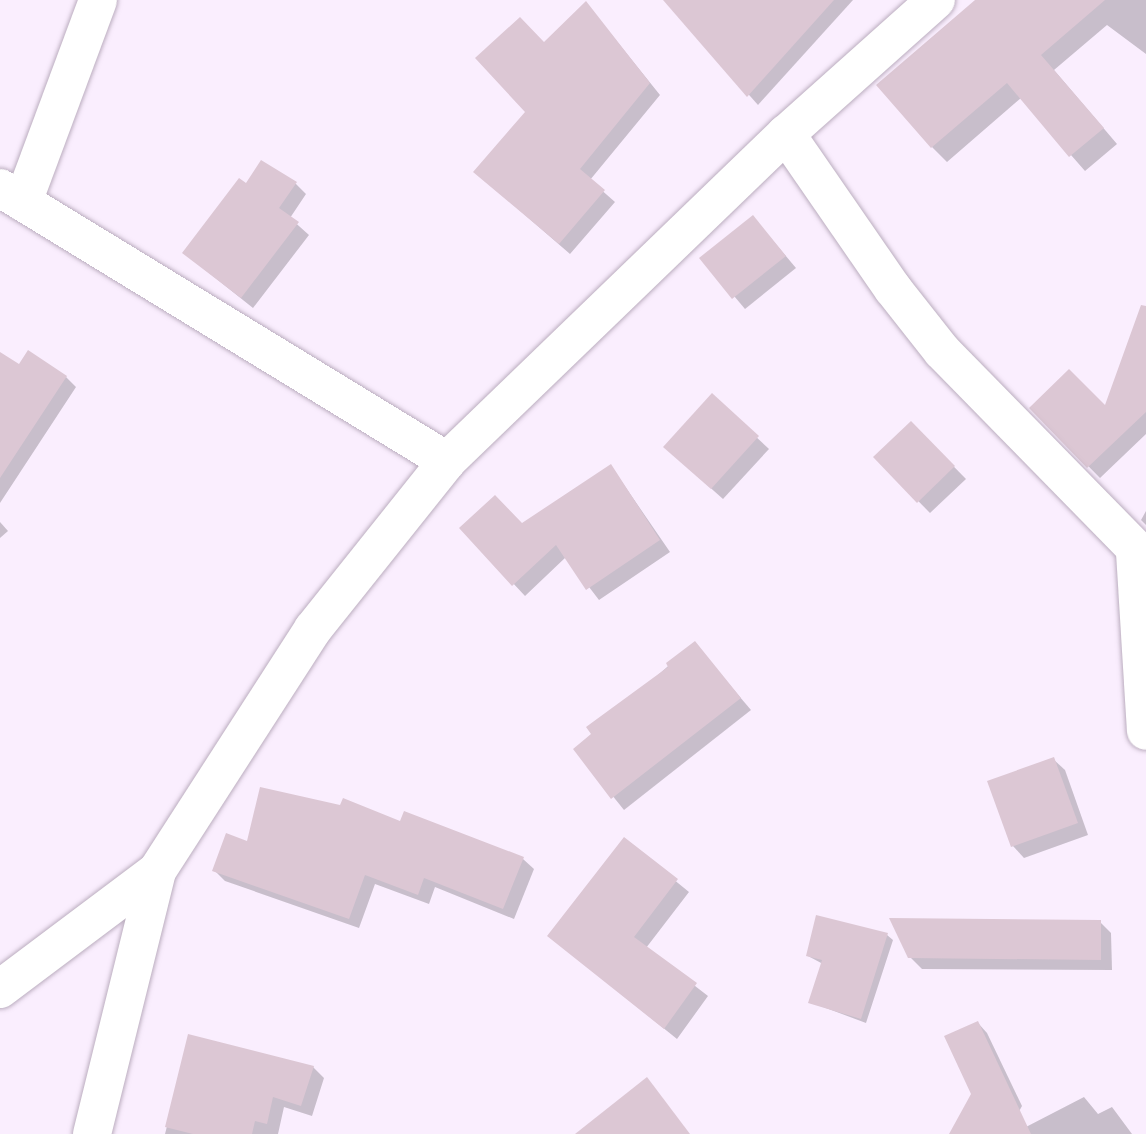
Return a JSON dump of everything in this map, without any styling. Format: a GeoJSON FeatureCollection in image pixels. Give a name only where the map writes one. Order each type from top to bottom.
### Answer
{"type":"FeatureCollection","features":[{"type":"Feature","properties":{"kind":"street"},"geometry":{"type":"LineString","coordinates":[[98,0],[11,195],[447,461]]}},
{"type":"Feature","properties":{"kind":"street"},"geometry":{"type":"LineString","coordinates":[[92,1134],[157,871],[313,629],[447,461],[786,134],[936,0]]}},
{"type":"Feature","properties":{"kind":"street"},"geometry":{"type":"LineString","coordinates":[[786,134],[893,289],[943,351],[1140,555],[1146,731]]}},
{"type":"Feature","properties":{"kind":"street"},"geometry":{"type":"LineString","coordinates":[[0,989],[157,871]]}},
{"type":"Feature","properties":{"kind":"building"},"geometry":{"type":"Polygon","coordinates":[[[663,0],[834,0],[747,97],[663,0]]]}},
{"type":"Feature","properties":{"kind":"building"},"geometry":{"type":"Polygon","coordinates":[[[975,0],[1105,0],[1041,55],[1104,128],[1069,157],[1007,83],[931,148],[876,85],[975,0]]]}},
{"type":"Feature","properties":{"kind":"building"},"geometry":{"type":"Polygon","coordinates":[[[586,1],[650,83],[580,169],[605,190],[559,244],[473,172],[525,112],[475,58],[520,17],[544,42],[586,1]]]}},
{"type":"Feature","properties":{"kind":"building"},"geometry":{"type":"Polygon","coordinates":[[[261,160],[297,182],[279,208],[299,222],[241,298],[182,253],[239,178],[246,183],[261,160]]]}},
{"type":"Feature","properties":{"kind":"building"},"geometry":{"type":"Polygon","coordinates":[[[753,215],[786,256],[732,299],[699,258],[753,215]]]}},
{"type":"Feature","properties":{"kind":"building"},"geometry":{"type":"Polygon","coordinates":[[[1141,305],[1146,306],[1146,412],[1087,468],[1029,408],[1069,369],[1105,405],[1141,305]]]}},
{"type":"Feature","properties":{"kind":"building"},"geometry":{"type":"Polygon","coordinates":[[[28,350],[67,376],[0,478],[0,352],[19,364],[28,350]]]}},
{"type":"Feature","properties":{"kind":"building"},"geometry":{"type":"Polygon","coordinates":[[[712,393],[759,436],[711,489],[663,447],[712,393]]]}},
{"type":"Feature","properties":{"kind":"building"},"geometry":{"type":"Polygon","coordinates":[[[911,421],[955,466],[917,503],[873,457],[911,421]]]}},
{"type":"Feature","properties":{"kind":"building"},"geometry":{"type":"Polygon","coordinates":[[[611,464],[660,540],[586,590],[556,545],[512,586],[459,528],[495,495],[522,523],[611,464]]]}},
{"type":"Feature","properties":{"kind":"building"},"geometry":{"type":"Polygon","coordinates":[[[695,641],[741,698],[611,799],[573,749],[591,734],[586,727],[668,667],[666,663],[695,641]]]}},
{"type":"Feature","properties":{"kind":"building"},"geometry":{"type":"Polygon","coordinates":[[[1054,757],[1078,823],[1011,847],[987,781],[1054,757]]]}},
{"type":"Feature","properties":{"kind":"building"},"geometry":{"type":"Polygon","coordinates":[[[260,787],[340,805],[343,798],[400,821],[404,811],[524,857],[503,909],[424,878],[418,895],[365,875],[349,919],[212,871],[226,833],[247,841],[260,787]]]}},
{"type":"Feature","properties":{"kind":"building"},"geometry":{"type":"Polygon","coordinates":[[[624,837],[678,879],[634,937],[697,983],[664,1029],[547,936],[624,837]]]}},
{"type":"Feature","properties":{"kind":"building"},"geometry":{"type":"Polygon","coordinates":[[[816,915],[888,933],[861,1019],[808,1003],[822,960],[806,956],[816,915]]]}},
{"type":"Feature","properties":{"kind":"building"},"geometry":{"type":"Polygon","coordinates":[[[889,918],[1101,920],[1101,960],[908,958],[889,918]]]}},
{"type":"Feature","properties":{"kind":"building"},"geometry":{"type":"Polygon","coordinates":[[[978,1021],[1031,1134],[949,1134],[971,1094],[944,1036],[978,1021]]]}},
{"type":"Feature","properties":{"kind":"building"},"geometry":{"type":"Polygon","coordinates":[[[188,1034],[314,1066],[301,1106],[273,1097],[267,1124],[255,1121],[252,1134],[193,1134],[165,1127],[188,1034]]]}},
{"type":"Feature","properties":{"kind":"building"},"geometry":{"type":"Polygon","coordinates":[[[647,1077],[690,1134],[575,1134],[647,1077]]]}}]}
